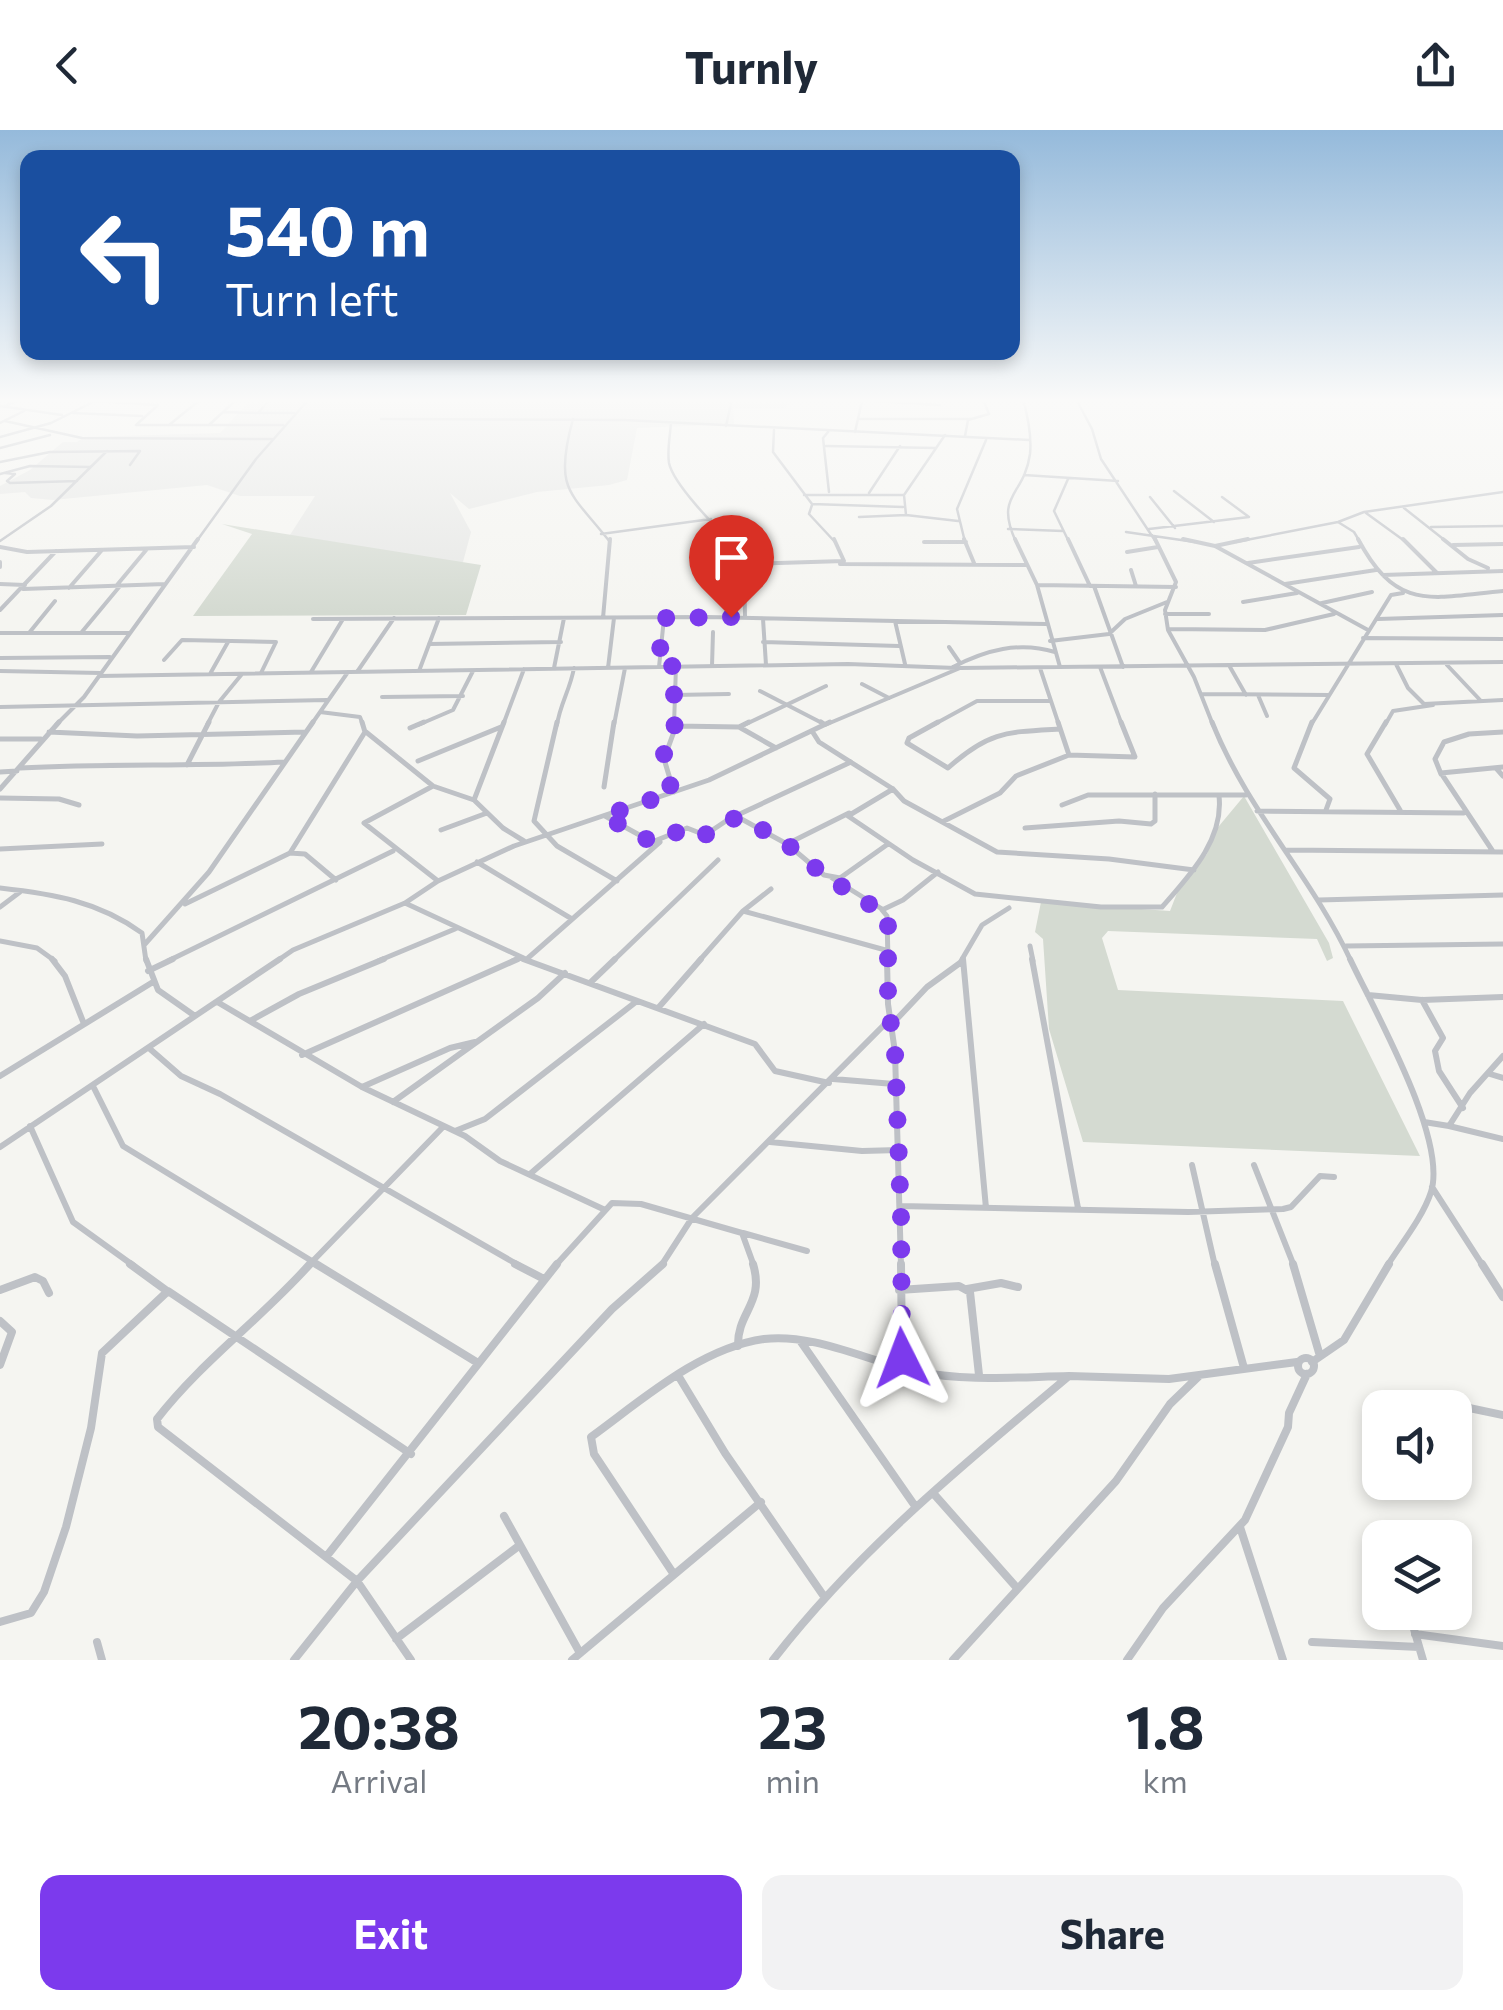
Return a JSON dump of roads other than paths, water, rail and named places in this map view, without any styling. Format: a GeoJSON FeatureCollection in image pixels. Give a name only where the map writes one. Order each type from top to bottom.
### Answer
{"type":"FeatureCollection","features":[{"type":"Feature","properties":{"kind":"street"},"geometry":{"type":"LineString","coordinates":[[87,470],[52,506],[0,544],[14,551],[194,548]]}},
{"type":"Feature","properties":{"kind":"street"},"geometry":{"type":"LineString","coordinates":[[0,789],[48,732],[78,704],[249,470]]}},
{"type":"Feature","properties":{"kind":"street"},"geometry":{"type":"LineString","coordinates":[[563,470],[564,486],[601,534],[610,538],[612,555],[603,618]]}},
{"type":"Feature","properties":{"kind":"street"},"geometry":{"type":"LineString","coordinates":[[672,470],[721,533],[739,546],[744,564],[745,617]]}},
{"type":"Feature","properties":{"kind":"street"},"geometry":{"type":"LineString","coordinates":[[786,470],[812,504],[903,508]]}},
{"type":"Feature","properties":{"kind":"street"},"geometry":{"type":"LineString","coordinates":[[827,470],[828,492]]}},
{"type":"Feature","properties":{"kind":"street"},"geometry":{"type":"LineString","coordinates":[[868,493],[883,470]]}},
{"type":"Feature","properties":{"kind":"street"},"geometry":{"type":"LineString","coordinates":[[906,516],[904,495],[921,470]]}},
{"type":"Feature","properties":{"kind":"street"},"geometry":{"type":"LineString","coordinates":[[972,470],[961,493],[959,521],[974,564]]}},
{"type":"Feature","properties":{"kind":"street"},"geometry":{"type":"LineString","coordinates":[[1025,470],[1007,507],[1008,529],[1036,585],[1060,666]]}},
{"type":"Feature","properties":{"kind":"street"},"geometry":{"type":"LineString","coordinates":[[1110,470],[1150,531],[1176,587]]}},
{"type":"Feature","properties":{"kind":"street"},"geometry":{"type":"LineString","coordinates":[[3,474],[15,474],[7,481],[10,483],[77,481]]}},
{"type":"Feature","properties":{"kind":"street"},"geometry":{"type":"LineString","coordinates":[[1024,475],[1118,482]]}},
{"type":"Feature","properties":{"kind":"street"},"geometry":{"type":"LineString","coordinates":[[1068,479],[1054,511],[1112,630],[1123,667]]}},
{"type":"Feature","properties":{"kind":"street"},"geometry":{"type":"LineString","coordinates":[[1174,491],[1214,522]]}},
{"type":"Feature","properties":{"kind":"street"},"geometry":{"type":"LineString","coordinates":[[1215,546],[1338,522],[1364,512],[1503,492]]}},
{"type":"Feature","properties":{"kind":"street"},"geometry":{"type":"LineString","coordinates":[[804,495],[904,495]]}},
{"type":"Feature","properties":{"kind":"street"},"geometry":{"type":"LineString","coordinates":[[1490,495],[1503,500]]}},
{"type":"Feature","properties":{"kind":"street"},"geometry":{"type":"LineString","coordinates":[[1150,497],[1175,528]]}},
{"type":"Feature","properties":{"kind":"street"},"geometry":{"type":"LineString","coordinates":[[1126,532],[1249,517],[1222,497]]}},
{"type":"Feature","properties":{"kind":"street"},"geometry":{"type":"LineString","coordinates":[[812,504],[809,514],[832,535],[845,559],[840,564]]}},
{"type":"Feature","properties":{"kind":"street"},"geometry":{"type":"LineString","coordinates":[[1402,506],[1468,559],[1491,570]]}},
{"type":"Feature","properties":{"kind":"street"},"geometry":{"type":"LineString","coordinates":[[1364,512],[1406,542],[1437,573]]}},
{"type":"Feature","properties":{"kind":"street"},"geometry":{"type":"LineString","coordinates":[[860,517],[959,521]]}},
{"type":"Feature","properties":{"kind":"street"},"geometry":{"type":"LineString","coordinates":[[601,534],[711,519]]}},
{"type":"Feature","properties":{"kind":"street"},"geometry":{"type":"LineString","coordinates":[[1338,522],[1358,536],[1359,548],[1376,570],[1403,593]]}},
{"type":"Feature","properties":{"kind":"street"},"geometry":{"type":"LineString","coordinates":[[1431,528],[1503,526]]}},
{"type":"Feature","properties":{"kind":"street"},"geometry":{"type":"LineString","coordinates":[[1008,529],[1062,531]]}},
{"type":"Feature","properties":{"kind":"street"},"geometry":{"type":"LineString","coordinates":[[1150,531],[1215,546],[1368,630]]}},
{"type":"Feature","properties":{"kind":"street"},"geometry":{"type":"LineString","coordinates":[[924,542],[968,542]]}},
{"type":"Feature","properties":{"kind":"street"},"geometry":{"type":"LineString","coordinates":[[1453,546],[1503,544]]}},
{"type":"Feature","properties":{"kind":"street"},"geometry":{"type":"LineString","coordinates":[[1126,552],[1158,547]]}},
{"type":"Feature","properties":{"kind":"street"},"geometry":{"type":"LineString","coordinates":[[1247,563],[1359,548]]}},
{"type":"Feature","properties":{"kind":"street"},"geometry":{"type":"LineString","coordinates":[[80,632],[147,549]]}},
{"type":"Feature","properties":{"kind":"street"},"geometry":{"type":"LineString","coordinates":[[70,588],[102,550]]}},
{"type":"Feature","properties":{"kind":"street"},"geometry":{"type":"LineString","coordinates":[[0,610],[56,551]]}},
{"type":"Feature","properties":{"kind":"street"},"geometry":{"type":"LineString","coordinates":[[1016,563],[1023,558]]}},
{"type":"Feature","properties":{"kind":"street"},"geometry":{"type":"LineString","coordinates":[[744,564],[1026,565]]}},
{"type":"Feature","properties":{"kind":"street"},"geometry":{"type":"LineString","coordinates":[[1130,570],[1136,586]]}},
{"type":"Feature","properties":{"kind":"street"},"geometry":{"type":"LineString","coordinates":[[1282,585],[1376,570]]}},
{"type":"Feature","properties":{"kind":"street"},"geometry":{"type":"LineString","coordinates":[[1383,575],[1503,571]]}},
{"type":"Feature","properties":{"kind":"street"},"geometry":{"type":"LineString","coordinates":[[0,584],[70,588],[167,584]]}},
{"type":"Feature","properties":{"kind":"street"},"geometry":{"type":"LineString","coordinates":[[1036,585],[1176,587]]}},
{"type":"Feature","properties":{"kind":"street"},"geometry":{"type":"LineString","coordinates":[[1176,587],[1165,614],[1186,666],[1246,795],[1346,946],[1414,1092],[1424,1122],[1432,1187],[1503,1297]]}},
{"type":"Feature","properties":{"kind":"street"},"geometry":{"type":"LineString","coordinates":[[1326,810],[1330,799],[1323,790],[1300,778],[1294,768],[1315,714],[1352,664],[1363,638],[1391,596],[1503,591]]}},
{"type":"Feature","properties":{"kind":"street"},"geometry":{"type":"LineString","coordinates":[[1319,604],[1372,592]]}},
{"type":"Feature","properties":{"kind":"street"},"geometry":{"type":"LineString","coordinates":[[1243,602],[1297,593]]}},
{"type":"Feature","properties":{"kind":"street"},"geometry":{"type":"LineString","coordinates":[[29,633],[55,601]]}},
{"type":"Feature","properties":{"kind":"street"},"geometry":{"type":"LineString","coordinates":[[1050,641],[1092,639],[1133,615],[1166,604]]}},
{"type":"Feature","properties":{"kind":"street"},"geometry":{"type":"LineString","coordinates":[[1169,629],[1265,630],[1336,613]]}},
{"type":"Feature","properties":{"kind":"street"},"geometry":{"type":"LineString","coordinates":[[1165,614],[1209,614]]}},
{"type":"Feature","properties":{"kind":"street"},"geometry":{"type":"LineString","coordinates":[[1378,619],[1503,615]]}},
{"type":"Feature","properties":{"kind":"street"},"geometry":{"type":"LineString","coordinates":[[314,619],[745,617],[1046,624]]}},
{"type":"Feature","properties":{"kind":"street"},"geometry":{"type":"LineString","coordinates":[[357,672],[394,618]]}},
{"type":"Feature","properties":{"kind":"street"},"geometry":{"type":"LineString","coordinates":[[419,671],[440,618]]}},
{"type":"Feature","properties":{"kind":"street"},"geometry":{"type":"LineString","coordinates":[[554,668],[564,618]]}},
{"type":"Feature","properties":{"kind":"street"},"geometry":{"type":"LineString","coordinates":[[608,668],[614,618]]}},
{"type":"Feature","properties":{"kind":"street"},"geometry":{"type":"LineString","coordinates":[[658,666],[664,618]]}},
{"type":"Feature","properties":{"kind":"street"},"geometry":{"type":"LineString","coordinates":[[763,618],[766,666]]}},
{"type":"Feature","properties":{"kind":"street"},"geometry":{"type":"LineString","coordinates":[[311,672],[344,619]]}},
{"type":"Feature","properties":{"kind":"street"},"geometry":{"type":"LineString","coordinates":[[894,621],[905,664]]}},
{"type":"Feature","properties":{"kind":"street"},"geometry":{"type":"LineString","coordinates":[[712,666],[713,632]]}},
{"type":"Feature","properties":{"kind":"street"},"geometry":{"type":"LineString","coordinates":[[0,633],[129,633]]}},
{"type":"Feature","properties":{"kind":"street"},"geometry":{"type":"LineString","coordinates":[[1363,638],[1503,639]]}},
{"type":"Feature","properties":{"kind":"street"},"geometry":{"type":"LineString","coordinates":[[164,660],[182,640],[276,642],[261,673]]}},
{"type":"Feature","properties":{"kind":"street"},"geometry":{"type":"LineString","coordinates":[[210,674],[228,642]]}},
{"type":"Feature","properties":{"kind":"street"},"geometry":{"type":"LineString","coordinates":[[429,644],[561,642]]}},
{"type":"Feature","properties":{"kind":"street"},"geometry":{"type":"LineString","coordinates":[[763,642],[899,646]]}},
{"type":"Feature","properties":{"kind":"street"},"geometry":{"type":"LineString","coordinates":[[949,647],[960,665]]}},
{"type":"Feature","properties":{"kind":"street"},"geometry":{"type":"LineString","coordinates":[[0,1147],[293,950],[404,902],[477,862],[674,792],[889,698],[986,650],[1033,647],[1055,652]]}},
{"type":"Feature","properties":{"kind":"street"},"geometry":{"type":"LineString","coordinates":[[0,658],[110,657]]}},
{"type":"Feature","properties":{"kind":"street"},"geometry":{"type":"LineString","coordinates":[[0,671],[100,675],[658,666],[905,664],[1040,668],[1503,662]]}},
{"type":"Feature","properties":{"kind":"street"},"geometry":{"type":"LineString","coordinates":[[1396,664],[1408,688],[1422,703],[1433,706]]}},
{"type":"Feature","properties":{"kind":"street"},"geometry":{"type":"LineString","coordinates":[[1447,665],[1481,702]]}},
{"type":"Feature","properties":{"kind":"street"},"geometry":{"type":"LineString","coordinates":[[676,666],[672,724],[676,726],[739,727],[826,686]]}},
{"type":"Feature","properties":{"kind":"street"},"geometry":{"type":"LineString","coordinates":[[1230,666],[1246,695]]}},
{"type":"Feature","properties":{"kind":"street"},"geometry":{"type":"LineString","coordinates":[[942,822],[1000,793],[1016,776],[1070,754],[1135,757],[1100,667]]}},
{"type":"Feature","properties":{"kind":"street"},"geometry":{"type":"LineString","coordinates":[[574,668],[568,699],[560,706],[551,761],[534,810],[536,829],[564,851],[616,881]]}},
{"type":"Feature","properties":{"kind":"street"},"geometry":{"type":"LineString","coordinates":[[604,787],[606,752],[620,704],[625,668]]}},
{"type":"Feature","properties":{"kind":"street"},"geometry":{"type":"LineString","coordinates":[[1040,668],[1070,754]]}},
{"type":"Feature","properties":{"kind":"street"},"geometry":{"type":"LineString","coordinates":[[474,800],[524,669]]}},
{"type":"Feature","properties":{"kind":"street"},"geometry":{"type":"LineString","coordinates":[[410,728],[453,710],[473,671]]}},
{"type":"Feature","properties":{"kind":"street"},"geometry":{"type":"LineString","coordinates":[[187,765],[219,702],[244,672]]}},
{"type":"Feature","properties":{"kind":"street"},"geometry":{"type":"LineString","coordinates":[[145,944],[184,904],[348,672]]}},
{"type":"Feature","properties":{"kind":"street"},"geometry":{"type":"LineString","coordinates":[[862,684],[889,698]]}},
{"type":"Feature","properties":{"kind":"street"},"geometry":{"type":"LineString","coordinates":[[760,691],[824,725]]}},
{"type":"Feature","properties":{"kind":"street"},"geometry":{"type":"LineString","coordinates":[[674,695],[729,694]]}},
{"type":"Feature","properties":{"kind":"street"},"geometry":{"type":"LineString","coordinates":[[1201,694],[1329,694]]}},
{"type":"Feature","properties":{"kind":"street"},"geometry":{"type":"LineString","coordinates":[[1258,695],[1267,716]]}},
{"type":"Feature","properties":{"kind":"street"},"geometry":{"type":"LineString","coordinates":[[382,697],[463,696]]}},
{"type":"Feature","properties":{"kind":"street"},"geometry":{"type":"LineString","coordinates":[[0,708],[327,700]]}},
{"type":"Feature","properties":{"kind":"street"},"geometry":{"type":"LineString","coordinates":[[1049,700],[977,701],[906,743],[948,768],[970,748],[1003,732],[1060,729]]}},
{"type":"Feature","properties":{"kind":"street"},"geometry":{"type":"LineString","coordinates":[[1402,812],[1367,754],[1392,711],[1503,700]]}},
{"type":"Feature","properties":{"kind":"street"},"geometry":{"type":"LineString","coordinates":[[320,712],[360,717],[365,732],[434,786],[474,800],[526,842]]}},
{"type":"Feature","properties":{"kind":"street"},"geometry":{"type":"LineString","coordinates":[[674,792],[664,775],[664,742],[676,726]]}},
{"type":"Feature","properties":{"kind":"street"},"geometry":{"type":"LineString","coordinates":[[418,761],[501,727]]}},
{"type":"Feature","properties":{"kind":"street"},"geometry":{"type":"LineString","coordinates":[[739,727],[777,748]]}},
{"type":"Feature","properties":{"kind":"street"},"geometry":{"type":"LineString","coordinates":[[812,731],[818,742],[893,789],[904,801],[997,852],[1109,859],[1194,870]]}},
{"type":"Feature","properties":{"kind":"street"},"geometry":{"type":"LineString","coordinates":[[48,732],[136,736],[307,732]]}},
{"type":"Feature","properties":{"kind":"street"},"geometry":{"type":"LineString","coordinates":[[184,904],[290,853],[365,732]]}},
{"type":"Feature","properties":{"kind":"street"},"geometry":{"type":"LineString","coordinates":[[1493,852],[1464,813],[1464,804],[1434,766],[1444,742],[1469,734],[1503,732]]}},
{"type":"Feature","properties":{"kind":"street"},"geometry":{"type":"LineString","coordinates":[[0,738],[42,740]]}},
{"type":"Feature","properties":{"kind":"street"},"geometry":{"type":"LineString","coordinates":[[0,772],[132,762],[285,762]]}},
{"type":"Feature","properties":{"kind":"street"},"geometry":{"type":"LineString","coordinates":[[528,958],[660,842],[687,828],[705,835],[736,816],[851,762]]}},
{"type":"Feature","properties":{"kind":"street"},"geometry":{"type":"LineString","coordinates":[[1442,776],[1440,773],[1500,768],[1503,776]]}},
{"type":"Feature","properties":{"kind":"street"},"geometry":{"type":"LineString","coordinates":[[434,786],[364,824],[393,851],[418,862],[438,882]]}},
{"type":"Feature","properties":{"kind":"street"},"geometry":{"type":"LineString","coordinates":[[787,844],[893,789]]}},
{"type":"Feature","properties":{"kind":"street"},"geometry":{"type":"LineString","coordinates":[[1062,804],[1088,794],[1246,795]]}},
{"type":"Feature","properties":{"kind":"street"},"geometry":{"type":"LineString","coordinates":[[1025,828],[1119,821],[1151,824],[1155,821],[1155,794]]}},
{"type":"Feature","properties":{"kind":"street"},"geometry":{"type":"LineString","coordinates":[[849,813],[852,820],[888,844],[975,894],[1102,907],[1162,907],[1194,870],[1218,827],[1219,796]]}},
{"type":"Feature","properties":{"kind":"street"},"geometry":{"type":"LineString","coordinates":[[0,798],[59,798],[79,805]]}},
{"type":"Feature","properties":{"kind":"street"},"geometry":{"type":"LineString","coordinates":[[1255,810],[1464,813]]}},
{"type":"Feature","properties":{"kind":"street"},"geometry":{"type":"LineString","coordinates":[[441,830],[488,813]]}},
{"type":"Feature","properties":{"kind":"street"},"geometry":{"type":"LineString","coordinates":[[604,816],[652,842],[660,842]]}},
{"type":"Feature","properties":{"kind":"street"},"geometry":{"type":"LineString","coordinates":[[736,816],[787,844],[888,916],[888,1004],[893,1021],[900,1206],[902,1358],[895,1364]]}},
{"type":"Feature","properties":{"kind":"street"},"geometry":{"type":"LineString","coordinates":[[0,849],[102,844]]}},
{"type":"Feature","properties":{"kind":"street"},"geometry":{"type":"LineString","coordinates":[[830,876],[840,878],[888,844]]}},
{"type":"Feature","properties":{"kind":"street"},"geometry":{"type":"LineString","coordinates":[[1285,850],[1503,852]]}},
{"type":"Feature","properties":{"kind":"street"},"geometry":{"type":"LineString","coordinates":[[148,972],[393,851]]}},
{"type":"Feature","properties":{"kind":"street"},"geometry":{"type":"LineString","coordinates":[[290,853],[305,854],[336,880]]}},
{"type":"Feature","properties":{"kind":"street"},"geometry":{"type":"LineString","coordinates":[[591,982],[718,860]]}},
{"type":"Feature","properties":{"kind":"street"},"geometry":{"type":"LineString","coordinates":[[477,862],[572,919]]}},
{"type":"Feature","properties":{"kind":"street"},"geometry":{"type":"LineString","coordinates":[[882,910],[903,900],[938,872]]}},
{"type":"Feature","properties":{"kind":"street"},"geometry":{"type":"LineString","coordinates":[[0,888],[90,900],[130,924],[142,934],[148,972],[164,997],[195,1016]]}},
{"type":"Feature","properties":{"kind":"street"},"geometry":{"type":"LineString","coordinates":[[659,1008],[744,911],[771,889]]}},
{"type":"Feature","properties":{"kind":"street"},"geometry":{"type":"LineString","coordinates":[[0,907],[22,891]]}},
{"type":"Feature","properties":{"kind":"street"},"geometry":{"type":"LineString","coordinates":[[1319,900],[1503,896]]}},
{"type":"Feature","properties":{"kind":"street"},"geometry":{"type":"LineString","coordinates":[[404,902],[519,957],[755,1044],[774,1072],[831,1081],[894,1084]]}},
{"type":"Feature","properties":{"kind":"street"},"geometry":{"type":"LineString","coordinates":[[294,1660],[357,1581],[612,1309],[662,1267],[692,1218],[927,986],[960,963],[982,925],[1009,908]]}},
{"type":"Feature","properties":{"kind":"street"},"geometry":{"type":"LineString","coordinates":[[744,911],[888,950]]}},
{"type":"Feature","properties":{"kind":"street"},"geometry":{"type":"LineString","coordinates":[[250,1021],[299,994],[455,929]]}},
{"type":"Feature","properties":{"kind":"street"},"geometry":{"type":"LineString","coordinates":[[0,941],[43,948],[64,969],[84,1024]]}},
{"type":"Feature","properties":{"kind":"street"},"geometry":{"type":"LineString","coordinates":[[1346,946],[1503,944]]}},
{"type":"Feature","properties":{"kind":"street"},"geometry":{"type":"LineString","coordinates":[[1030,946],[1078,1208]]}},
{"type":"Feature","properties":{"kind":"street"},"geometry":{"type":"LineString","coordinates":[[302,1054],[519,957]]}},
{"type":"Feature","properties":{"kind":"street"},"geometry":{"type":"LineString","coordinates":[[960,963],[986,1208]]}},
{"type":"Feature","properties":{"kind":"street"},"geometry":{"type":"LineString","coordinates":[[393,1102],[565,973]]}},
{"type":"Feature","properties":{"kind":"street"},"geometry":{"type":"LineString","coordinates":[[0,1076],[154,982]]}},
{"type":"Feature","properties":{"kind":"street"},"geometry":{"type":"LineString","coordinates":[[1368,996],[1422,1000],[1503,998]]}},
{"type":"Feature","properties":{"kind":"street"},"geometry":{"type":"LineString","coordinates":[[456,1131],[485,1119],[636,1000]]}},
{"type":"Feature","properties":{"kind":"street"},"geometry":{"type":"LineString","coordinates":[[1422,1000],[1443,1038],[1435,1051],[1440,1071],[1463,1108]]}},
{"type":"Feature","properties":{"kind":"street"},"geometry":{"type":"LineString","coordinates":[[218,1002],[362,1087],[456,1131],[500,1162],[603,1209]]}},
{"type":"Feature","properties":{"kind":"street"},"geometry":{"type":"LineString","coordinates":[[530,1174],[704,1024]]}},
{"type":"Feature","properties":{"kind":"street"},"geometry":{"type":"LineString","coordinates":[[362,1087],[450,1048],[480,1040]]}},
{"type":"Feature","properties":{"kind":"street"},"geometry":{"type":"LineString","coordinates":[[150,1049],[181,1076],[220,1094],[544,1278]]}},
{"type":"Feature","properties":{"kind":"street"},"geometry":{"type":"LineString","coordinates":[[1449,1126],[1470,1093],[1503,1056]]}},
{"type":"Feature","properties":{"kind":"street"},"geometry":{"type":"LineString","coordinates":[[1490,1074],[1503,1078]]}},
{"type":"Feature","properties":{"kind":"street"},"geometry":{"type":"LineString","coordinates":[[94,1086],[124,1146],[478,1363]]}},
{"type":"Feature","properties":{"kind":"street"},"geometry":{"type":"LineString","coordinates":[[1424,1122],[1503,1139]]}},
{"type":"Feature","properties":{"kind":"street"},"geometry":{"type":"LineString","coordinates":[[30,1126],[73,1222],[234,1338],[411,1454]]}},
{"type":"Feature","properties":{"kind":"street"},"geometry":{"type":"LineString","coordinates":[[411,1660],[357,1581],[158,1427],[162,1410],[273,1305],[443,1126]]}},
{"type":"Feature","properties":{"kind":"street"},"geometry":{"type":"LineString","coordinates":[[770,1142],[862,1151],[899,1150]]}},
{"type":"Feature","properties":{"kind":"street"},"geometry":{"type":"LineString","coordinates":[[1192,1165],[1244,1368]]}},
{"type":"Feature","properties":{"kind":"street"},"geometry":{"type":"LineString","coordinates":[[1127,1660],[1134,1645],[1168,1604],[1240,1528],[1288,1427],[1288,1413],[1307,1374],[1315,1372],[1316,1359],[1273,1210],[1254,1165]]}},
{"type":"Feature","properties":{"kind":"street"},"geometry":{"type":"LineString","coordinates":[[900,1206],[1273,1210],[1291,1207],[1320,1176],[1334,1177]]}},
{"type":"Feature","properties":{"kind":"street"},"geometry":{"type":"LineString","coordinates":[[673,1573],[591,1444],[592,1437],[680,1377],[738,1346],[764,1339],[801,1342],[916,1371],[979,1376],[1169,1379],[1316,1359],[1348,1335],[1432,1187]]}},
{"type":"Feature","properties":{"kind":"street"},"geometry":{"type":"LineString","coordinates":[[326,1558],[411,1454],[544,1278],[603,1209],[632,1202],[807,1250]]}},
{"type":"Feature","properties":{"kind":"street"},"geometry":{"type":"LineString","coordinates":[[738,1346],[739,1322],[757,1298],[758,1285],[742,1232]]}},
{"type":"Feature","properties":{"kind":"street"},"geometry":{"type":"LineString","coordinates":[[0,1290],[35,1278],[43,1281],[49,1293]]}},
{"type":"Feature","properties":{"kind":"street"},"geometry":{"type":"LineString","coordinates":[[899,1290],[1001,1284],[1018,1287]]}},
{"type":"Feature","properties":{"kind":"street"},"geometry":{"type":"LineString","coordinates":[[967,1289],[971,1294],[979,1376]]}},
{"type":"Feature","properties":{"kind":"street"},"geometry":{"type":"LineString","coordinates":[[0,1622],[31,1613],[44,1592],[66,1528],[87,1444],[102,1353],[168,1291]]}},
{"type":"Feature","properties":{"kind":"street"},"geometry":{"type":"LineString","coordinates":[[0,1321],[12,1332],[0,1365]]}},
{"type":"Feature","properties":{"kind":"street"},"geometry":{"type":"LineString","coordinates":[[801,1342],[915,1506]]}},
{"type":"Feature","properties":{"kind":"street"},"geometry":{"type":"LineString","coordinates":[[1297,1362],[1307,1374]]}},
{"type":"Feature","properties":{"kind":"street"},"geometry":{"type":"LineString","coordinates":[[953,1660],[1116,1481],[1170,1404],[1202,1374]]}},
{"type":"Feature","properties":{"kind":"street"},"geometry":{"type":"LineString","coordinates":[[773,1660],[823,1595],[915,1506],[1069,1376]]}},
{"type":"Feature","properties":{"kind":"street"},"geometry":{"type":"LineString","coordinates":[[680,1377],[725,1453],[823,1595]]}},
{"type":"Feature","properties":{"kind":"street"},"geometry":{"type":"LineString","coordinates":[[1472,1409],[1503,1415]]}},
{"type":"Feature","properties":{"kind":"street"},"geometry":{"type":"LineString","coordinates":[[934,1493],[1017,1588]]}},
{"type":"Feature","properties":{"kind":"street"},"geometry":{"type":"LineString","coordinates":[[504,1516],[576,1656],[761,1502]]}},
{"type":"Feature","properties":{"kind":"street"},"geometry":{"type":"LineString","coordinates":[[1240,1528],[1283,1660]]}},
{"type":"Feature","properties":{"kind":"street"},"geometry":{"type":"LineString","coordinates":[[396,1639],[520,1546]]}},
{"type":"Feature","properties":{"kind":"street"},"geometry":{"type":"LineString","coordinates":[[1414,1630],[1423,1660]]}},
{"type":"Feature","properties":{"kind":"street"},"geometry":{"type":"LineString","coordinates":[[1415,1634],[1503,1646]]}},
{"type":"Feature","properties":{"kind":"street"},"geometry":{"type":"LineString","coordinates":[[98,1642],[102,1660]]}},
{"type":"Feature","properties":{"kind":"street"},"geometry":{"type":"LineString","coordinates":[[1312,1642],[1419,1647]]}}]}
